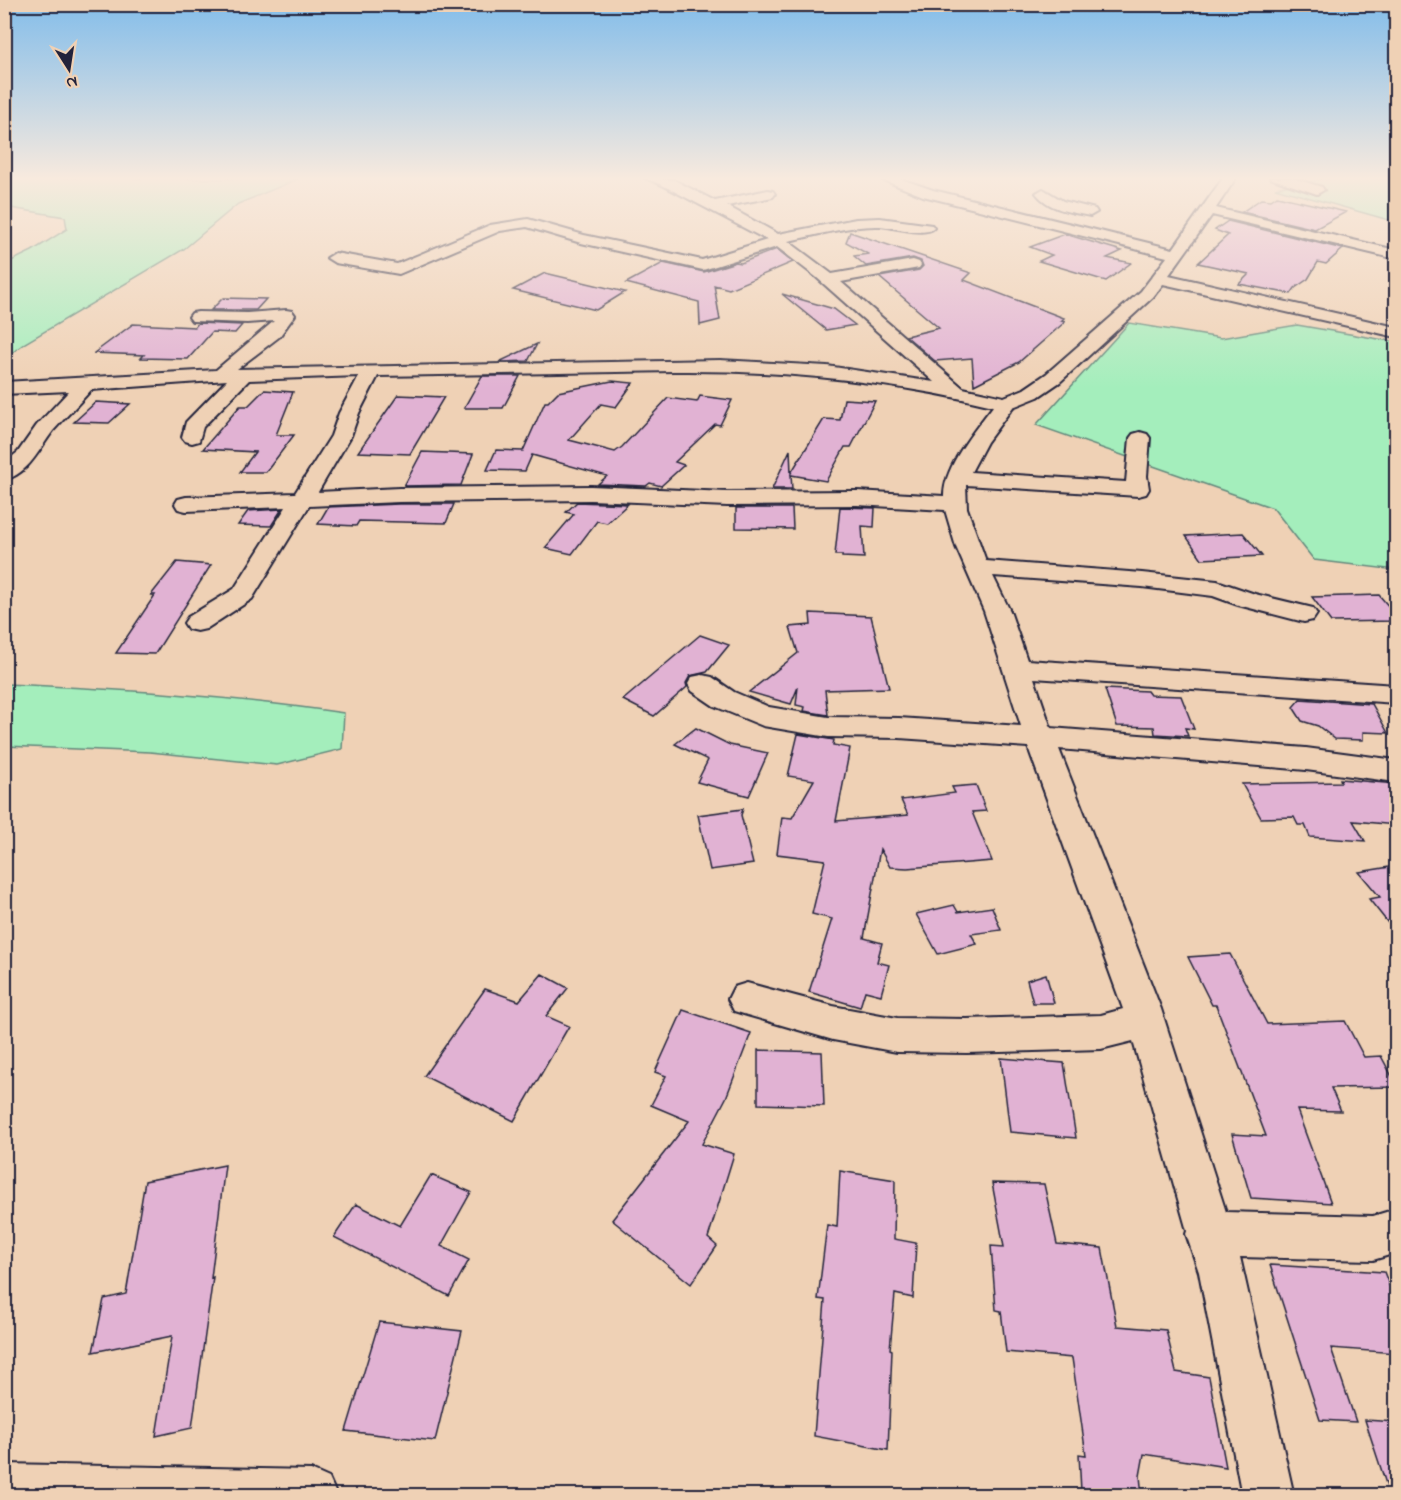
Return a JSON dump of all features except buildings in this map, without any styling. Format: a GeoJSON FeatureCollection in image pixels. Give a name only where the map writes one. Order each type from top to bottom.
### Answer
{"type":"FeatureCollection","features":[{"type":"Feature","properties":{"kind":"street"},"geometry":{"type":"LineString","coordinates":[[335,258],[399,269],[448,248]]}},
{"type":"Feature","properties":{"kind":"street"},"geometry":{"type":"LineString","coordinates":[[622,248],[703,266],[760,248]]}},
{"type":"Feature","properties":{"kind":"street"},"geometry":{"type":"LineString","coordinates":[[787,248],[828,280],[956,391]]}},
{"type":"Feature","properties":{"kind":"street"},"geometry":{"type":"LineString","coordinates":[[1160,248],[1396,332]]}},
{"type":"Feature","properties":{"kind":"street"},"geometry":{"type":"LineString","coordinates":[[1179,248],[1147,294],[1053,378],[1031,393],[1006,403],[977,441],[957,491],[968,547],[997,611],[1040,738],[1146,1021],[1208,1234],[1222,1272],[1268,1496]]}},
{"type":"Feature","properties":{"kind":"street"},"geometry":{"type":"LineString","coordinates":[[1370,248],[1396,254]]}},
{"type":"Feature","properties":{"kind":"street"},"geometry":{"type":"LineString","coordinates":[[828,280],[913,266]]}},
{"type":"Feature","properties":{"kind":"street"},"geometry":{"type":"LineString","coordinates":[[198,317],[247,318],[286,315],[280,326],[266,339],[245,350],[228,365],[220,376]]}},
{"type":"Feature","properties":{"kind":"street"},"geometry":{"type":"LineString","coordinates":[[4,388],[244,374],[448,368],[765,367],[847,374],[956,391],[1006,403]]}},
{"type":"Feature","properties":{"kind":"street"},"geometry":{"type":"LineString","coordinates":[[197,623],[243,594],[340,436],[371,371]]}},
{"type":"Feature","properties":{"kind":"street"},"geometry":{"type":"LineString","coordinates":[[192,437],[193,426],[244,374]]}},
{"type":"Feature","properties":{"kind":"street"},"geometry":{"type":"LineString","coordinates":[[4,474],[26,456],[44,429],[85,385]]}},
{"type":"Feature","properties":{"kind":"street"},"geometry":{"type":"LineString","coordinates":[[186,504],[259,499],[300,500],[399,495],[591,493],[728,499],[857,498],[957,491],[1138,489],[1136,476],[1140,438]]}},
{"type":"Feature","properties":{"kind":"street"},"geometry":{"type":"LineString","coordinates":[[978,568],[1131,579],[1217,589],[1247,600],[1304,614]]}},
{"type":"Feature","properties":{"kind":"street"},"geometry":{"type":"LineString","coordinates":[[1016,668],[1396,694]]}},
{"type":"Feature","properties":{"kind":"street"},"geometry":{"type":"LineString","coordinates":[[702,684],[724,699],[763,716],[828,727],[899,728],[1166,746],[1306,759],[1396,771]]}},
{"type":"Feature","properties":{"kind":"street"},"geometry":{"type":"LineString","coordinates":[[747,999],[833,1023],[897,1035],[967,1036],[1101,1032],[1146,1021]]}},
{"type":"Feature","properties":{"kind":"street"},"geometry":{"type":"LineString","coordinates":[[1208,1234],[1373,1238],[1396,1231]]}},
{"type":"Feature","properties":{"kind":"street"},"geometry":{"type":"LineString","coordinates":[[4,1490],[311,1496]]}},
{"type":"Feature","properties":{"kind":"green space"},"geometry":{"type":"Polygon","coordinates":[[[37,248],[185,248],[25,343],[5,358],[5,264],[37,248]]]}},
{"type":"Feature","properties":{"kind":"green space"},"geometry":{"type":"Polygon","coordinates":[[[1129,323],[1221,338],[1297,325],[1396,342],[1396,570],[1314,560],[1273,508],[1036,425],[1129,323]]]}},
{"type":"Feature","properties":{"kind":"green space"},"geometry":{"type":"Polygon","coordinates":[[[5,684],[174,694],[344,713],[342,749],[277,765],[150,752],[5,746],[5,684]]]}}]}
